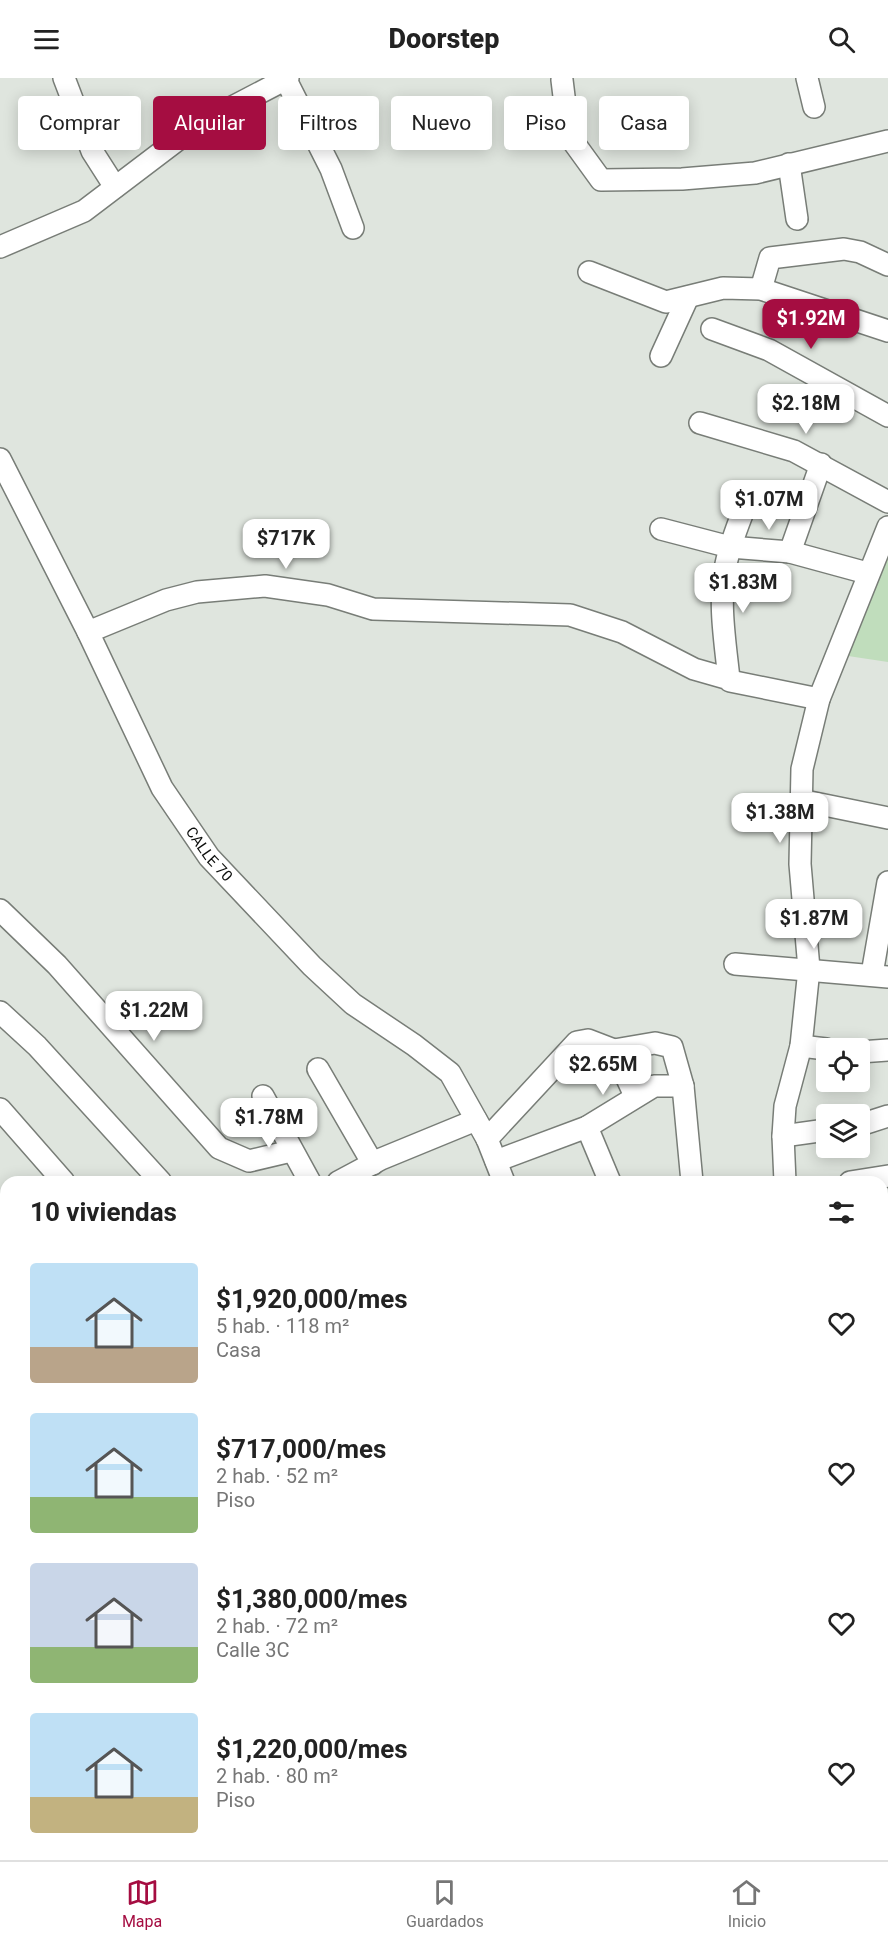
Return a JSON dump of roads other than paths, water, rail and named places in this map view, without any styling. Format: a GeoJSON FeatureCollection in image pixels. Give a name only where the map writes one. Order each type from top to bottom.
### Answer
{"type":"FeatureCollection","features":[{"type":"Feature","properties":{"kind":"street"},"geometry":{"type":"LineString","coordinates":[[64,78],[92,151],[115,187]]}},
{"type":"Feature","properties":{"kind":"street"},"geometry":{"type":"LineString","coordinates":[[0,247],[84,211],[196,126],[286,78],[331,169],[353,228]]}},
{"type":"Feature","properties":{"kind":"street"},"geometry":{"type":"LineString","coordinates":[[807,78],[814,107]]}},
{"type":"Feature","properties":{"kind":"street"},"geometry":{"type":"LineString","coordinates":[[562,80],[568,129],[572,140],[601,180],[682,179],[738,175],[888,141]]}},
{"type":"Feature","properties":{"kind":"street"},"geometry":{"type":"LineString","coordinates":[[789,164],[797,219]]}},
{"type":"Feature","properties":{"kind":"street"},"geometry":{"type":"LineString","coordinates":[[761,289],[770,258],[844,249],[860,252],[888,265]]}},
{"type":"Feature","properties":{"kind":"street"},"geometry":{"type":"LineString","coordinates":[[590,272],[660,301],[723,288],[761,289],[888,331]]}},
{"type":"Feature","properties":{"kind":"street"},"geometry":{"type":"LineString","coordinates":[[661,356],[688,297]]}},
{"type":"Feature","properties":{"kind":"street"},"geometry":{"type":"LineString","coordinates":[[712,328],[769,350],[888,416]]}},
{"type":"Feature","properties":{"kind":"street"},"geometry":{"type":"LineString","coordinates":[[700,423],[794,451],[888,502]]}},
{"type":"Feature","properties":{"kind":"street","name":"CALLE 70"},"geometry":{"type":"LineString","coordinates":[[0,459],[8,493],[88,632],[162,788],[208,857],[312,966],[353,1004],[414,1045],[450,1073],[459,1085],[487,1139],[502,1176]]}},
{"type":"Feature","properties":{"kind":"street"},"geometry":{"type":"LineString","coordinates":[[790,552],[821,464]]}},
{"type":"Feature","properties":{"kind":"street"},"geometry":{"type":"LineString","coordinates":[[729,679],[723,580],[730,547],[750,494]]}},
{"type":"Feature","properties":{"kind":"street"},"geometry":{"type":"LineString","coordinates":[[661,529],[730,547],[790,552],[867,573]]}},
{"type":"Feature","properties":{"kind":"street"},"geometry":{"type":"LineString","coordinates":[[785,1176],[783,1136],[785,1106],[801,1046],[808,969],[800,864],[800,800],[806,746],[819,699],[867,573],[886,535]]}},
{"type":"Feature","properties":{"kind":"street"},"geometry":{"type":"LineString","coordinates":[[88,632],[166,600],[217,589],[265,586],[328,595],[373,609],[570,615],[622,632],[694,669],[736,683],[819,699]]}},
{"type":"Feature","properties":{"kind":"street"},"geometry":{"type":"LineString","coordinates":[[800,800],[888,818]]}},
{"type":"Feature","properties":{"kind":"street"},"geometry":{"type":"LineString","coordinates":[[735,964],[880,976],[888,882]]}},
{"type":"Feature","properties":{"kind":"street"},"geometry":{"type":"LineString","coordinates":[[0,910],[65,974],[219,1148],[249,1161],[291,1150]]}},
{"type":"Feature","properties":{"kind":"street"},"geometry":{"type":"LineString","coordinates":[[0,1012],[37,1046],[156,1176]]}},
{"type":"Feature","properties":{"kind":"street"},"geometry":{"type":"LineString","coordinates":[[487,1139],[577,1042],[588,1040],[614,1050],[655,1042],[672,1047],[683,1086],[691,1176]]}},
{"type":"Feature","properties":{"kind":"street"},"geometry":{"type":"LineString","coordinates":[[801,1046],[816,1048]]}},
{"type":"Feature","properties":{"kind":"street"},"geometry":{"type":"LineString","coordinates":[[614,1050],[635,1096]]}},
{"type":"Feature","properties":{"kind":"street"},"geometry":{"type":"LineString","coordinates":[[870,1052],[888,1050]]}},
{"type":"Feature","properties":{"kind":"street"},"geometry":{"type":"LineString","coordinates":[[318,1069],[373,1164]]}},
{"type":"Feature","properties":{"kind":"street"},"geometry":{"type":"LineString","coordinates":[[496,1161],[587,1127],[614,1113],[635,1096],[654,1086],[683,1086]]}},
{"type":"Feature","properties":{"kind":"street"},"geometry":{"type":"LineString","coordinates":[[263,1096],[306,1176]]}},
{"type":"Feature","properties":{"kind":"street"},"geometry":{"type":"LineString","coordinates":[[0,1109],[59,1176]]}},
{"type":"Feature","properties":{"kind":"street"},"geometry":{"type":"LineString","coordinates":[[870,1122],[888,1116]]}},
{"type":"Feature","properties":{"kind":"street"},"geometry":{"type":"LineString","coordinates":[[350,1176],[476,1120]]}},
{"type":"Feature","properties":{"kind":"street"},"geometry":{"type":"LineString","coordinates":[[587,1127],[607,1176]]}},
{"type":"Feature","properties":{"kind":"street"},"geometry":{"type":"LineString","coordinates":[[783,1136],[816,1131]]}}]}
